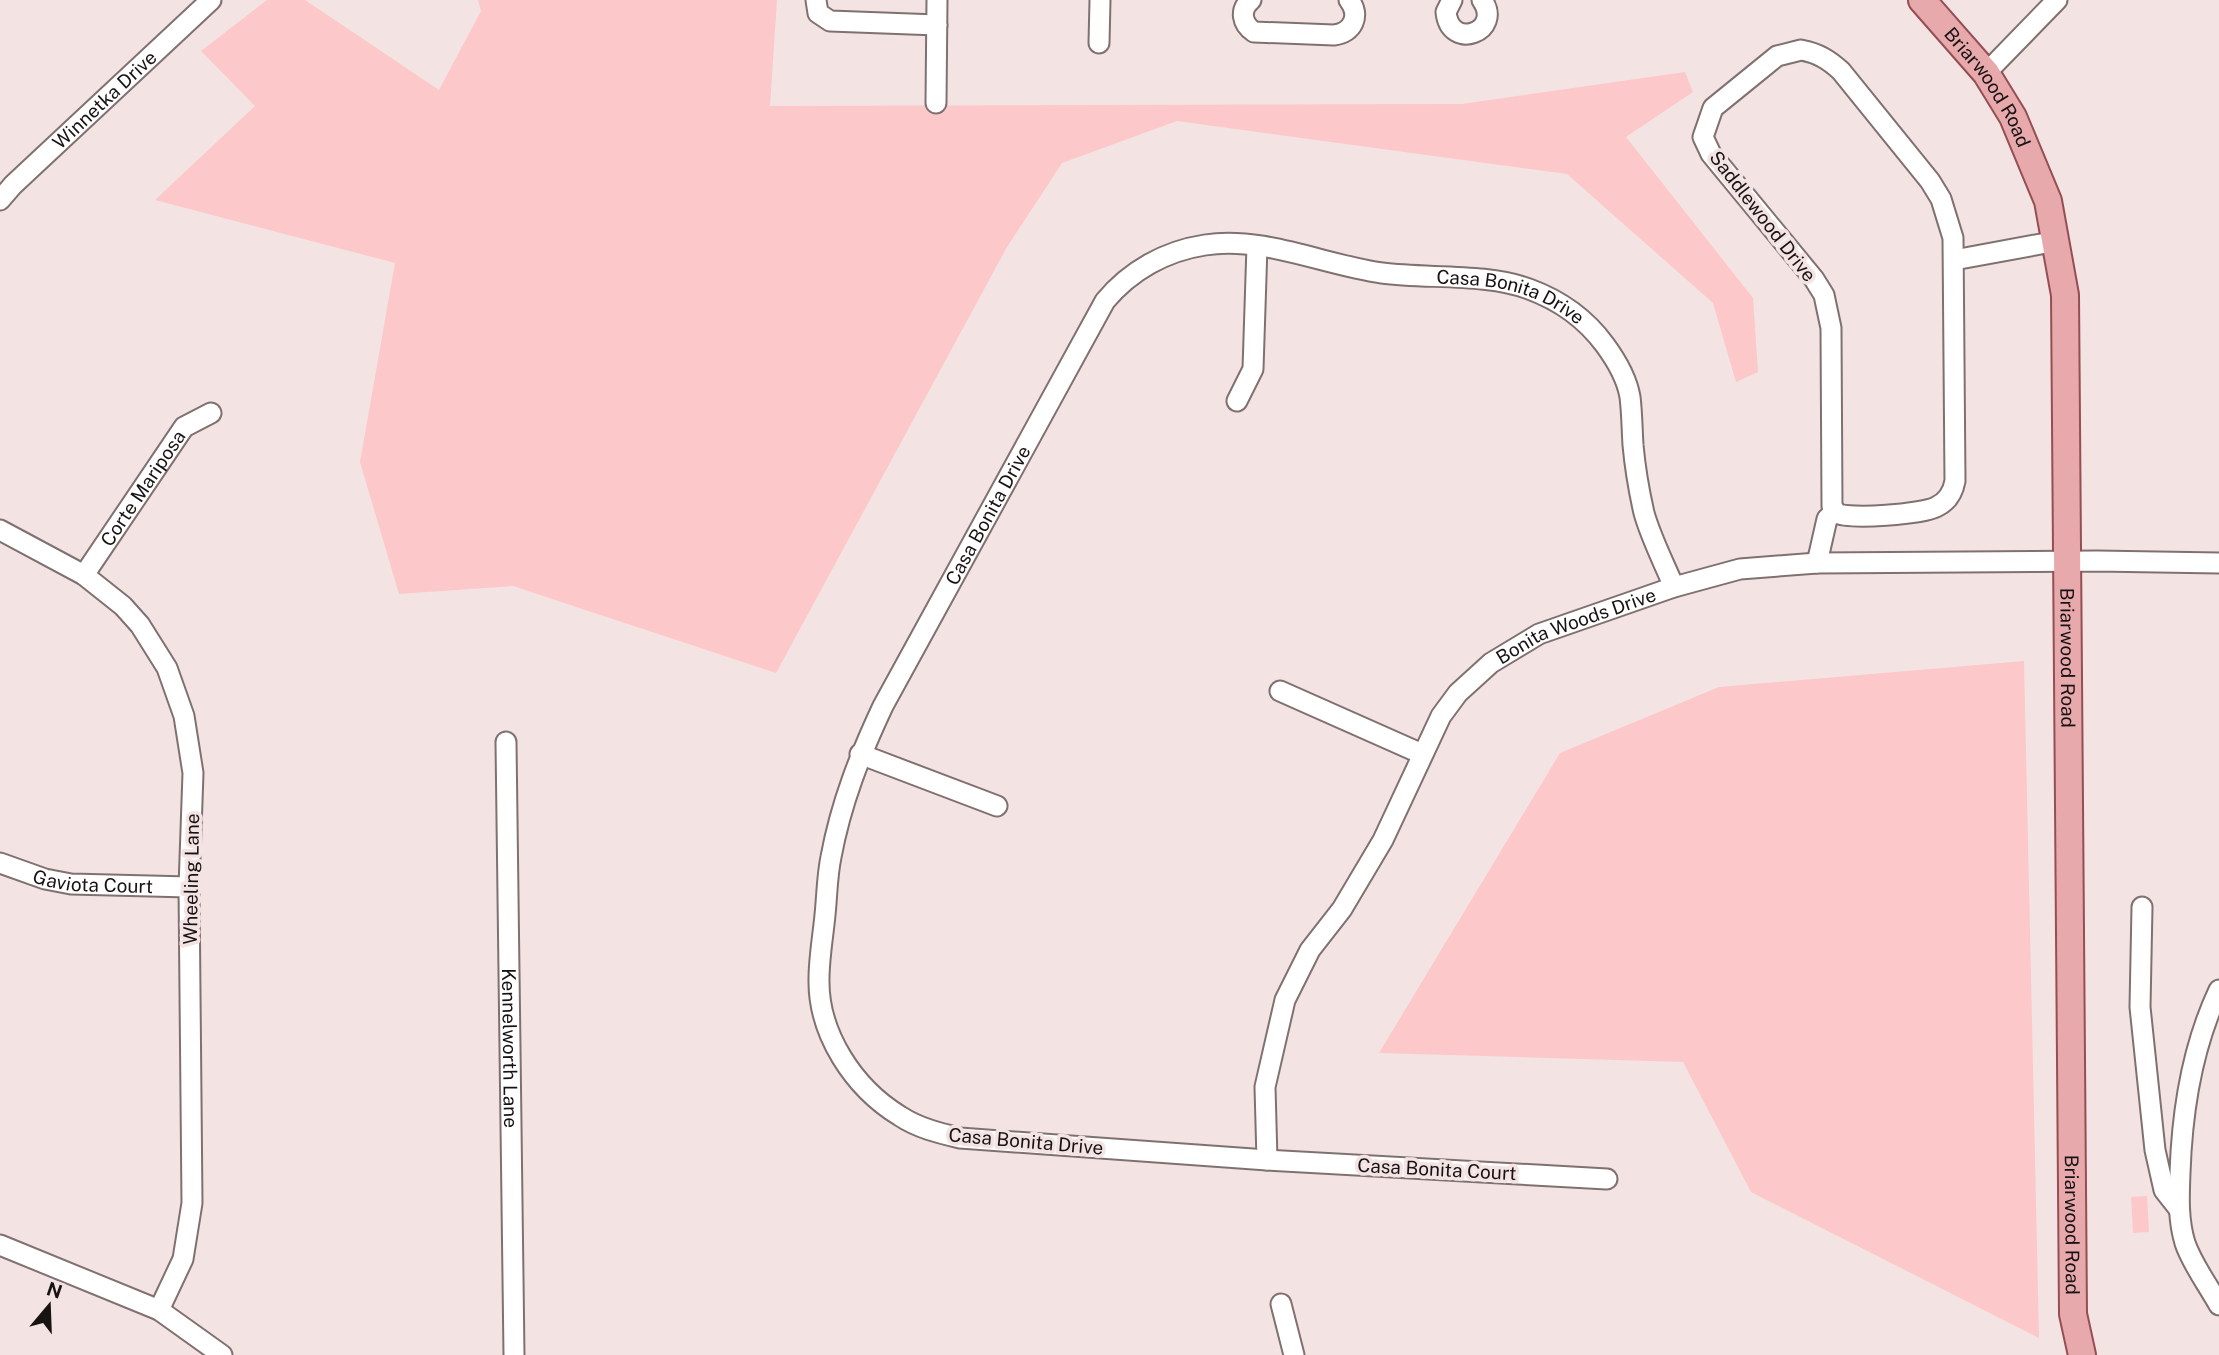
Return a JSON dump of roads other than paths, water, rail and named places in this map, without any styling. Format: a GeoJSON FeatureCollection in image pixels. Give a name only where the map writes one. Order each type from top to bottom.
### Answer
{"type":"FeatureCollection","features":[{"type":"Feature","properties":{"kind":"main road","name":"Briarwood Road"},"geometry":{"type":"LineString","coordinates":[[1922,0],[1986,73],[2013,117],[2048,201],[2065,295],[2073,1314],[2082,1355]]}},
{"type":"Feature","properties":{"kind":"street","name":"Winnetka Drive"},"geometry":{"type":"LineString","coordinates":[[0,200],[211,0]]}},
{"type":"Feature","properties":{"kind":"street"},"geometry":{"type":"LineString","coordinates":[[816,0],[818,13],[830,21],[937,25]]}},
{"type":"Feature","properties":{"kind":"street"},"geometry":{"type":"LineString","coordinates":[[936,103],[937,0]]}},
{"type":"Feature","properties":{"kind":"street"},"geometry":{"type":"LineString","coordinates":[[1099,43],[1100,0]]}},
{"type":"Feature","properties":{"kind":"street"},"geometry":{"type":"LineString","coordinates":[[1251,0],[1243,10],[1243,19],[1247,27],[1254,32],[1334,35],[1346,31],[1354,21],[1354,9],[1349,0]]}},
{"type":"Feature","properties":{"kind":"street"},"geometry":{"type":"LineString","coordinates":[[1451,0],[1446,12],[1450,26],[1461,34],[1468,35],[1481,29],[1485,23],[1487,9],[1482,0]]}},
{"type":"Feature","properties":{"kind":"street"},"geometry":{"type":"LineString","coordinates":[[1986,73],[2057,0]]}},
{"type":"Feature","properties":{"kind":"street","name":"Saddlewood Drive"},"geometry":{"type":"LineString","coordinates":[[1801,50],[1827,59],[1841,71],[1930,181],[1941,199],[1949,222],[1954,260],[1954,489],[1945,502],[1930,509],[1849,517],[1835,510],[1832,506],[1831,328],[1824,295],[1814,279],[1711,154],[1703,137],[1713,108],[1777,55],[1801,50]]}},
{"type":"Feature","properties":{"kind":"street"},"geometry":{"type":"LineString","coordinates":[[1954,260],[2057,241]]}},
{"type":"Feature","properties":{"kind":"street","name":"Casa Bonita Drive"},"geometry":{"type":"LineString","coordinates":[[1267,1160],[960,1138],[919,1126],[883,1105],[848,1067],[832,1040],[821,1001],[818,981],[830,859],[843,804],[860,754],[883,706],[1105,301],[1132,275],[1167,256],[1204,245],[1240,244],[1380,273],[1508,283],[1546,296],[1580,318],[1605,346],[1627,387],[1630,396],[1633,449],[1645,515],[1674,587]]}},
{"type":"Feature","properties":{"kind":"street"},"geometry":{"type":"LineString","coordinates":[[1237,401],[1253,369],[1258,246]]}},
{"type":"Feature","properties":{"kind":"street","name":"Corte Mariposa"},"geometry":{"type":"LineString","coordinates":[[84,575],[184,427],[211,413]]}},
{"type":"Feature","properties":{"kind":"street"},"geometry":{"type":"LineString","coordinates":[[1817,563],[1827,519],[1835,510]]}},
{"type":"Feature","properties":{"kind":"street","name":"Wheeling Lane"},"geometry":{"type":"LineString","coordinates":[[0,530],[84,575],[123,606],[140,625],[163,661],[177,691],[187,728],[193,773],[189,887],[192,1203],[183,1259],[159,1310]]}},
{"type":"Feature","properties":{"kind":"street","name":"Bonita Woods Drive"},"geometry":{"type":"LineString","coordinates":[[1267,1160],[1265,1087],[1284,1000],[1310,950],[1342,909],[1383,840],[1441,716],[1458,693],[1491,663],[1539,634],[1674,587],[1740,569],[1817,563],[2219,562]]}},
{"type":"Feature","properties":{"kind":"street"},"geometry":{"type":"LineString","coordinates":[[1280,691],[1422,754]]}},
{"type":"Feature","properties":{"kind":"street","name":"Kennelworth Lane"},"geometry":{"type":"LineString","coordinates":[[506,742],[514,1355]]}},
{"type":"Feature","properties":{"kind":"street"},"geometry":{"type":"LineString","coordinates":[[860,754],[997,806]]}},
{"type":"Feature","properties":{"kind":"street","name":"Gaviota Court"},"geometry":{"type":"LineString","coordinates":[[0,863],[45,879],[71,884],[189,887]]}},
{"type":"Feature","properties":{"kind":"street"},"geometry":{"type":"LineString","coordinates":[[2142,907],[2140,1007],[2155,1150],[2164,1190],[2179,1209]]}},
{"type":"Feature","properties":{"kind":"street"},"geometry":{"type":"LineString","coordinates":[[2219,990],[2198,1047],[2185,1100],[2179,1209],[2186,1244],[2219,1305]]}},
{"type":"Feature","properties":{"kind":"street","name":"Casa Bonita Court"},"geometry":{"type":"LineString","coordinates":[[1267,1160],[1607,1179]]}},
{"type":"Feature","properties":{"kind":"street"},"geometry":{"type":"LineString","coordinates":[[0,1245],[159,1310],[222,1355]]}},
{"type":"Feature","properties":{"kind":"street"},"geometry":{"type":"LineString","coordinates":[[1281,1304],[1294,1355]]}}]}
